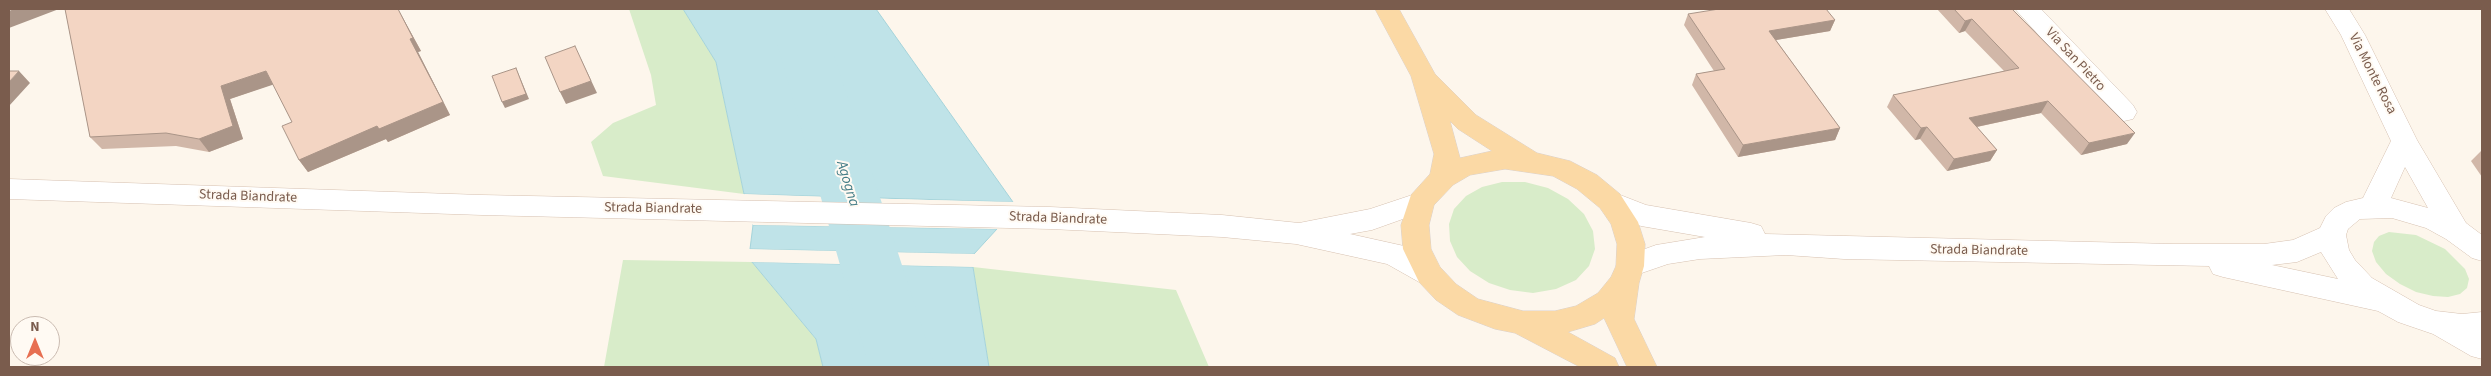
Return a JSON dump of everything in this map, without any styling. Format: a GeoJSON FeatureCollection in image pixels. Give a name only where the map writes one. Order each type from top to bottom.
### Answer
{"type":"FeatureCollection","features":[{"type":"Feature","properties":{"kind":"main road"},"geometry":{"type":"LineString","coordinates":[[1387,9],[1424,76],[1447,154],[1443,178]]}},
{"type":"Feature","properties":{"kind":"main road","name":"Via San Pietro"},"geometry":{"type":"LineString","coordinates":[[2027,9],[2124,112]]}},
{"type":"Feature","properties":{"kind":"main road","name":"Via Monte Rosa"},"geometry":{"type":"LineString","coordinates":[[2337,9],[2357,44],[2404,141],[2474,243]]}},
{"type":"Feature","properties":{"kind":"main road"},"geometry":{"type":"LineString","coordinates":[[1424,76],[1467,122],[1529,161]]}},
{"type":"Feature","properties":{"kind":"main road"},"geometry":{"type":"LineString","coordinates":[[2372,207],[2404,141]]}},
{"type":"Feature","properties":{"kind":"main road"},"geometry":{"type":"LineString","coordinates":[[1627,274],[1608,302],[1584,316],[1555,323],[1522,323],[1495,318],[1468,307],[1446,292],[1429,274],[1417,249],[1415,225],[1421,202],[1443,178],[1461,168],[1482,162],[1505,159],[1529,161],[1567,172],[1587,182],[1610,201],[1624,222],[1631,244],[1627,274],[1619,319],[1642,367]]}},
{"type":"Feature","properties":{"kind":"main road","name":"Strada Biandrate"},"geometry":{"type":"LineString","coordinates":[[9,189],[482,205],[1050,218],[1222,226],[1296,233],[1394,254],[1429,274]]}},
{"type":"Feature","properties":{"kind":"main road","name":"Strada Biandrate"},"geometry":{"type":"LineString","coordinates":[[1610,201],[1641,216],[1753,234],[1786,244]]}},
{"type":"Feature","properties":{"kind":"main road","name":"Strada Biandrate"},"geometry":{"type":"LineString","coordinates":[[1296,233],[1372,219],[1421,202]]}},
{"type":"Feature","properties":{"kind":"main road"},"geometry":{"type":"LineString","coordinates":[[2474,243],[2413,212],[2372,207],[2356,209],[2344,215],[2336,224],[2332,235],[2336,251],[2345,268],[2362,286],[2384,302],[2436,323],[2482,347]]}},
{"type":"Feature","properties":{"kind":"main road","name":"Strada Biandrate"},"geometry":{"type":"LineString","coordinates":[[1627,274],[1666,253],[1683,250],[1786,244],[1844,248],[2173,255],[2264,255],[2297,250],[2332,235]]}},
{"type":"Feature","properties":{"kind":"main road","name":"Strada Biandrate"},"geometry":{"type":"LineString","coordinates":[[2173,255],[2384,302]]}},
{"type":"Feature","properties":{"kind":"main road"},"geometry":{"type":"LineString","coordinates":[[1522,323],[1579,351],[1604,367]]}},
{"type":"Feature","properties":{"kind":"main road"},"geometry":{"type":"LineString","coordinates":[[2436,323],[2462,326],[2482,324]]}},
{"type":"Feature","properties":{"kind":"green space"},"geometry":{"type":"Polygon","coordinates":[[[629,9],[683,9],[716,62],[744,194],[603,176],[591,142],[613,123],[656,105],[651,75],[629,9]]]}},
{"type":"Feature","properties":{"kind":"green space"},"geometry":{"type":"Polygon","coordinates":[[[1502,182],[1525,182],[1548,188],[1568,199],[1584,214],[1593,231],[1595,249],[1589,266],[1576,280],[1556,289],[1533,293],[1510,290],[1489,283],[1470,271],[1457,257],[1450,241],[1449,224],[1454,209],[1466,196],[1482,187],[1502,182]]]}},
{"type":"Feature","properties":{"kind":"green space"},"geometry":{"type":"Polygon","coordinates":[[[2389,232],[2416,235],[2445,249],[2465,269],[2469,279],[2467,288],[2460,294],[2448,297],[2433,296],[2416,292],[2386,274],[2376,262],[2372,251],[2374,242],[2379,236],[2389,232]]]}},
{"type":"Feature","properties":{"kind":"green space"},"geometry":{"type":"Polygon","coordinates":[[[623,260],[752,262],[816,339],[823,367],[604,367],[623,260]]]}},
{"type":"Feature","properties":{"kind":"green space"},"geometry":{"type":"Polygon","coordinates":[[[973,267],[1176,290],[1209,367],[989,367],[973,267]]]}},
{"type":"Feature","properties":{"kind":"water"},"geometry":{"type":"Polygon","coordinates":[[[683,9],[876,9],[1013,202],[744,194],[716,62],[683,9]]]}},
{"type":"Feature","properties":{"kind":"water"},"geometry":{"type":"Polygon","coordinates":[[[753,225],[997,229],[974,254],[750,249],[753,225]]]}},
{"type":"Feature","properties":{"kind":"water"},"geometry":{"type":"Polygon","coordinates":[[[752,262],[973,267],[989,367],[823,367],[816,339],[752,262]]]}},
{"type":"Feature","properties":{"kind":"pier"},"geometry":{"type":"Polygon","coordinates":[[[744,194],[1016,202],[1013,205],[745,197],[744,194]]]}},
{"type":"Feature","properties":{"kind":"pier"},"geometry":{"type":"Polygon","coordinates":[[[753,222],[997,226],[999,229],[753,225],[753,222]]]}},
{"type":"Feature","properties":{"kind":"pier"},"geometry":{"type":"Polygon","coordinates":[[[747,249],[977,254],[974,257],[750,251],[747,249]]]}},
{"type":"Feature","properties":{"kind":"pier"},"geometry":{"type":"Polygon","coordinates":[[[752,259],[973,264],[976,267],[750,262],[752,259]]]}},
{"type":"Feature","properties":{"kind":"building"},"geometry":{"type":"Polygon","coordinates":[[[65,9],[398,9],[413,38],[410,39],[443,102],[379,129],[377,126],[299,160],[282,126],[292,122],[266,71],[221,86],[233,126],[199,139],[166,133],[90,137],[65,9]]]}},
{"type":"Feature","properties":{"kind":"building"},"geometry":{"type":"Polygon","coordinates":[[[1719,9],[1826,9],[1835,20],[1769,31],[1840,128],[1743,145],[1696,74],[1725,69],[1688,14],[1719,9]]]}},
{"type":"Feature","properties":{"kind":"building"},"geometry":{"type":"Polygon","coordinates":[[[1954,9],[2012,9],[2135,133],[2089,143],[2048,101],[1969,118],[1997,150],[1954,159],[1927,127],[1921,128],[1893,95],[2019,68],[1972,19],[1965,21],[1954,9]]]}},
{"type":"Feature","properties":{"kind":"building"},"geometry":{"type":"Polygon","coordinates":[[[575,46],[591,81],[560,92],[545,57],[575,46]]]}},
{"type":"Feature","properties":{"kind":"building"},"geometry":{"type":"Polygon","coordinates":[[[516,68],[526,94],[502,102],[492,76],[516,68]]]}},
{"type":"Feature","properties":{"kind":"building"},"geometry":{"type":"Polygon","coordinates":[[[9,71],[19,71],[9,82],[9,71]]]}},
{"type":"Feature","properties":{"kind":"waterway","name":"Agogna"},"geometry":{"type":"LineString","coordinates":[[776,9],[802,37],[902,367]]}}]}
